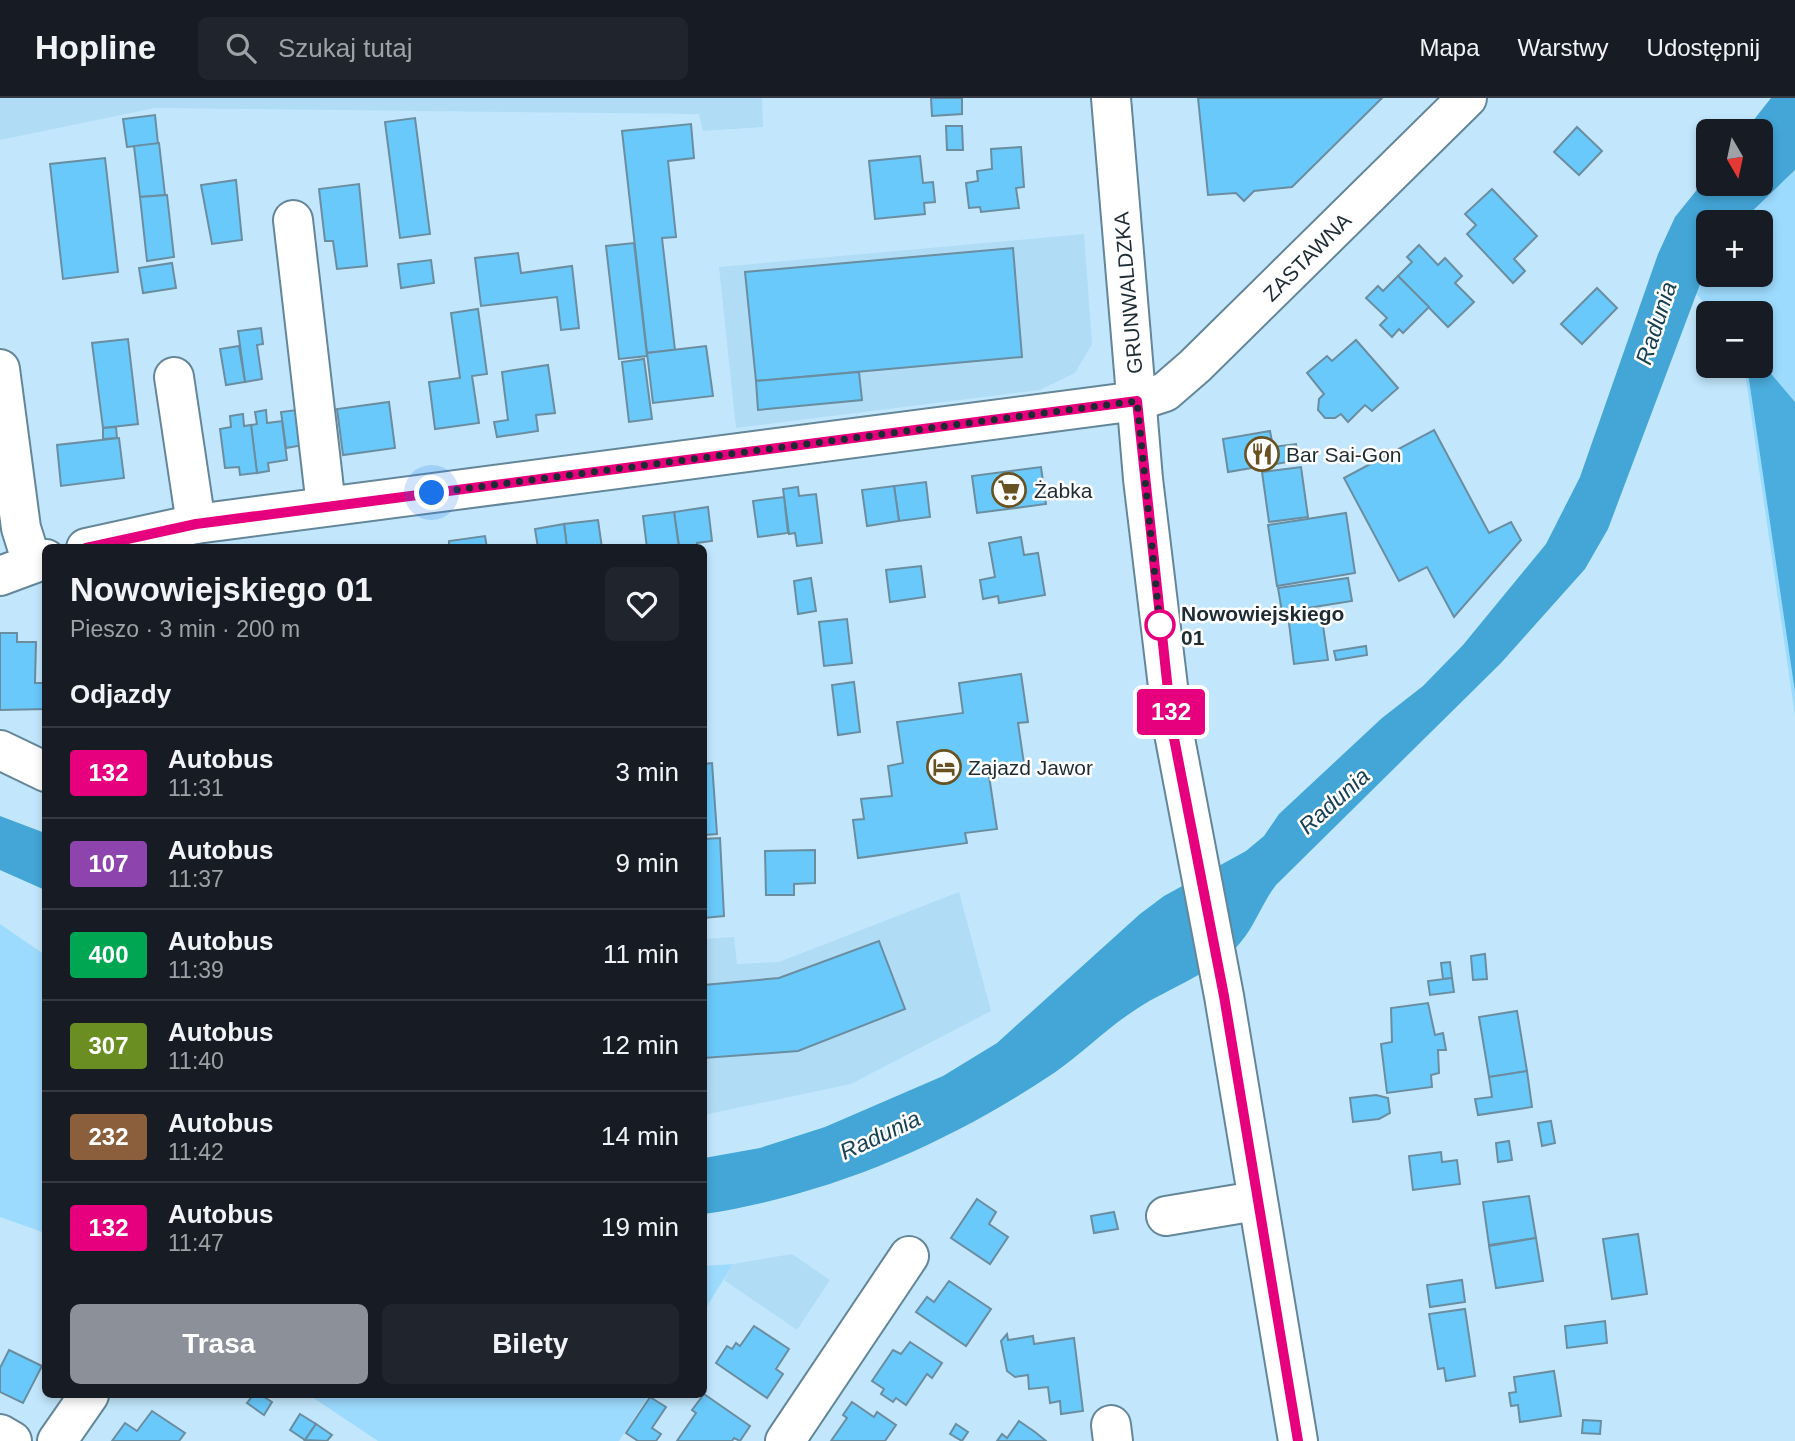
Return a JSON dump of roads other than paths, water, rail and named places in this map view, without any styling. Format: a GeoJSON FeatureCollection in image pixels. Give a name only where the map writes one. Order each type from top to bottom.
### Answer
{"type":"FeatureCollection","features":[{"type":"Feature","properties":{"kind":"main road","name":"GRUNWALDZKA"},"geometry":{"type":"LineString","coordinates":[[1111,98],[1137,401],[1172,728],[1224,996],[1298,1441]]}},
{"type":"Feature","properties":{"kind":"main road","name":"ZASTAWNA"},"geometry":{"type":"LineString","coordinates":[[104,544],[196,524],[1137,401],[1165,391],[1195,366],[1466,98]]}},
{"type":"Feature","properties":{"kind":"main road"},"geometry":{"type":"LineString","coordinates":[[293,220],[326,506]]}},
{"type":"Feature","properties":{"kind":"main road"},"geometry":{"type":"LineString","coordinates":[[0,369],[26,566]]}},
{"type":"Feature","properties":{"kind":"main road"},"geometry":{"type":"LineString","coordinates":[[174,377],[196,524]]}},
{"type":"Feature","properties":{"kind":"main road"},"geometry":{"type":"LineString","coordinates":[[0,747],[42,746]]}},
{"type":"Feature","properties":{"kind":"main road"},"geometry":{"type":"LineString","coordinates":[[0,747],[42,770]]}},
{"type":"Feature","properties":{"kind":"main road"},"geometry":{"type":"LineString","coordinates":[[1166,1216],[1256,1200]]}},
{"type":"Feature","properties":{"kind":"main road"},"geometry":{"type":"LineString","coordinates":[[785,1441],[909,1255]]}},
{"type":"Feature","properties":{"kind":"main road"},"geometry":{"type":"LineString","coordinates":[[57,1441],[87,1398]]}},
{"type":"Feature","properties":{"kind":"main road"},"geometry":{"type":"LineString","coordinates":[[0,1434],[12,1441]]}},
{"type":"Feature","properties":{"kind":"water"},"geometry":{"type":"Polygon","coordinates":[[[1771,98],[1795,98],[1795,170],[1773,191],[1773,119],[1754,119],[1771,98]]]}},
{"type":"Feature","properties":{"kind":"water","name":"Radunia"},"geometry":{"type":"Polygon","coordinates":[[[1696,191],[1696,196],[1768,196],[1753,210],[1696,210],[1696,287],[1699,287],[1608,529],[1585,569],[1501,663],[1276,885],[1245,936],[1231,953],[1138,1008],[1065,1065],[1014,1099],[930,1144],[842,1180],[797,1194],[707,1213],[707,1157],[760,1148],[825,1127],[943,1076],[997,1043],[1140,914],[1164,896],[1246,851],[1264,836],[1279,814],[1382,718],[1423,686],[1463,645],[1546,544],[1580,477],[1658,254],[1675,217],[1696,191]]]}},
{"type":"Feature","properties":{"kind":"water"},"geometry":{"type":"Polygon","coordinates":[[[0,816],[42,832],[42,889],[0,870],[0,816]]]}},
{"type":"Feature","properties":{"kind":"place","name":"Bar Sai-Gon"},"geometry":{"type":"Point","coordinates":[1262,454]}},
{"type":"Feature","properties":{"kind":"place","name":"Żabka"},"geometry":{"type":"Point","coordinates":[1009,490]}},
{"type":"Feature","properties":{"kind":"place","name":"Nowowiejskiego 01"},"geometry":{"type":"Point","coordinates":[1160,625]}},
{"type":"Feature","properties":{"kind":"place","name":"Zajazd Jawor"},"geometry":{"type":"Point","coordinates":[944,767]}}]}
